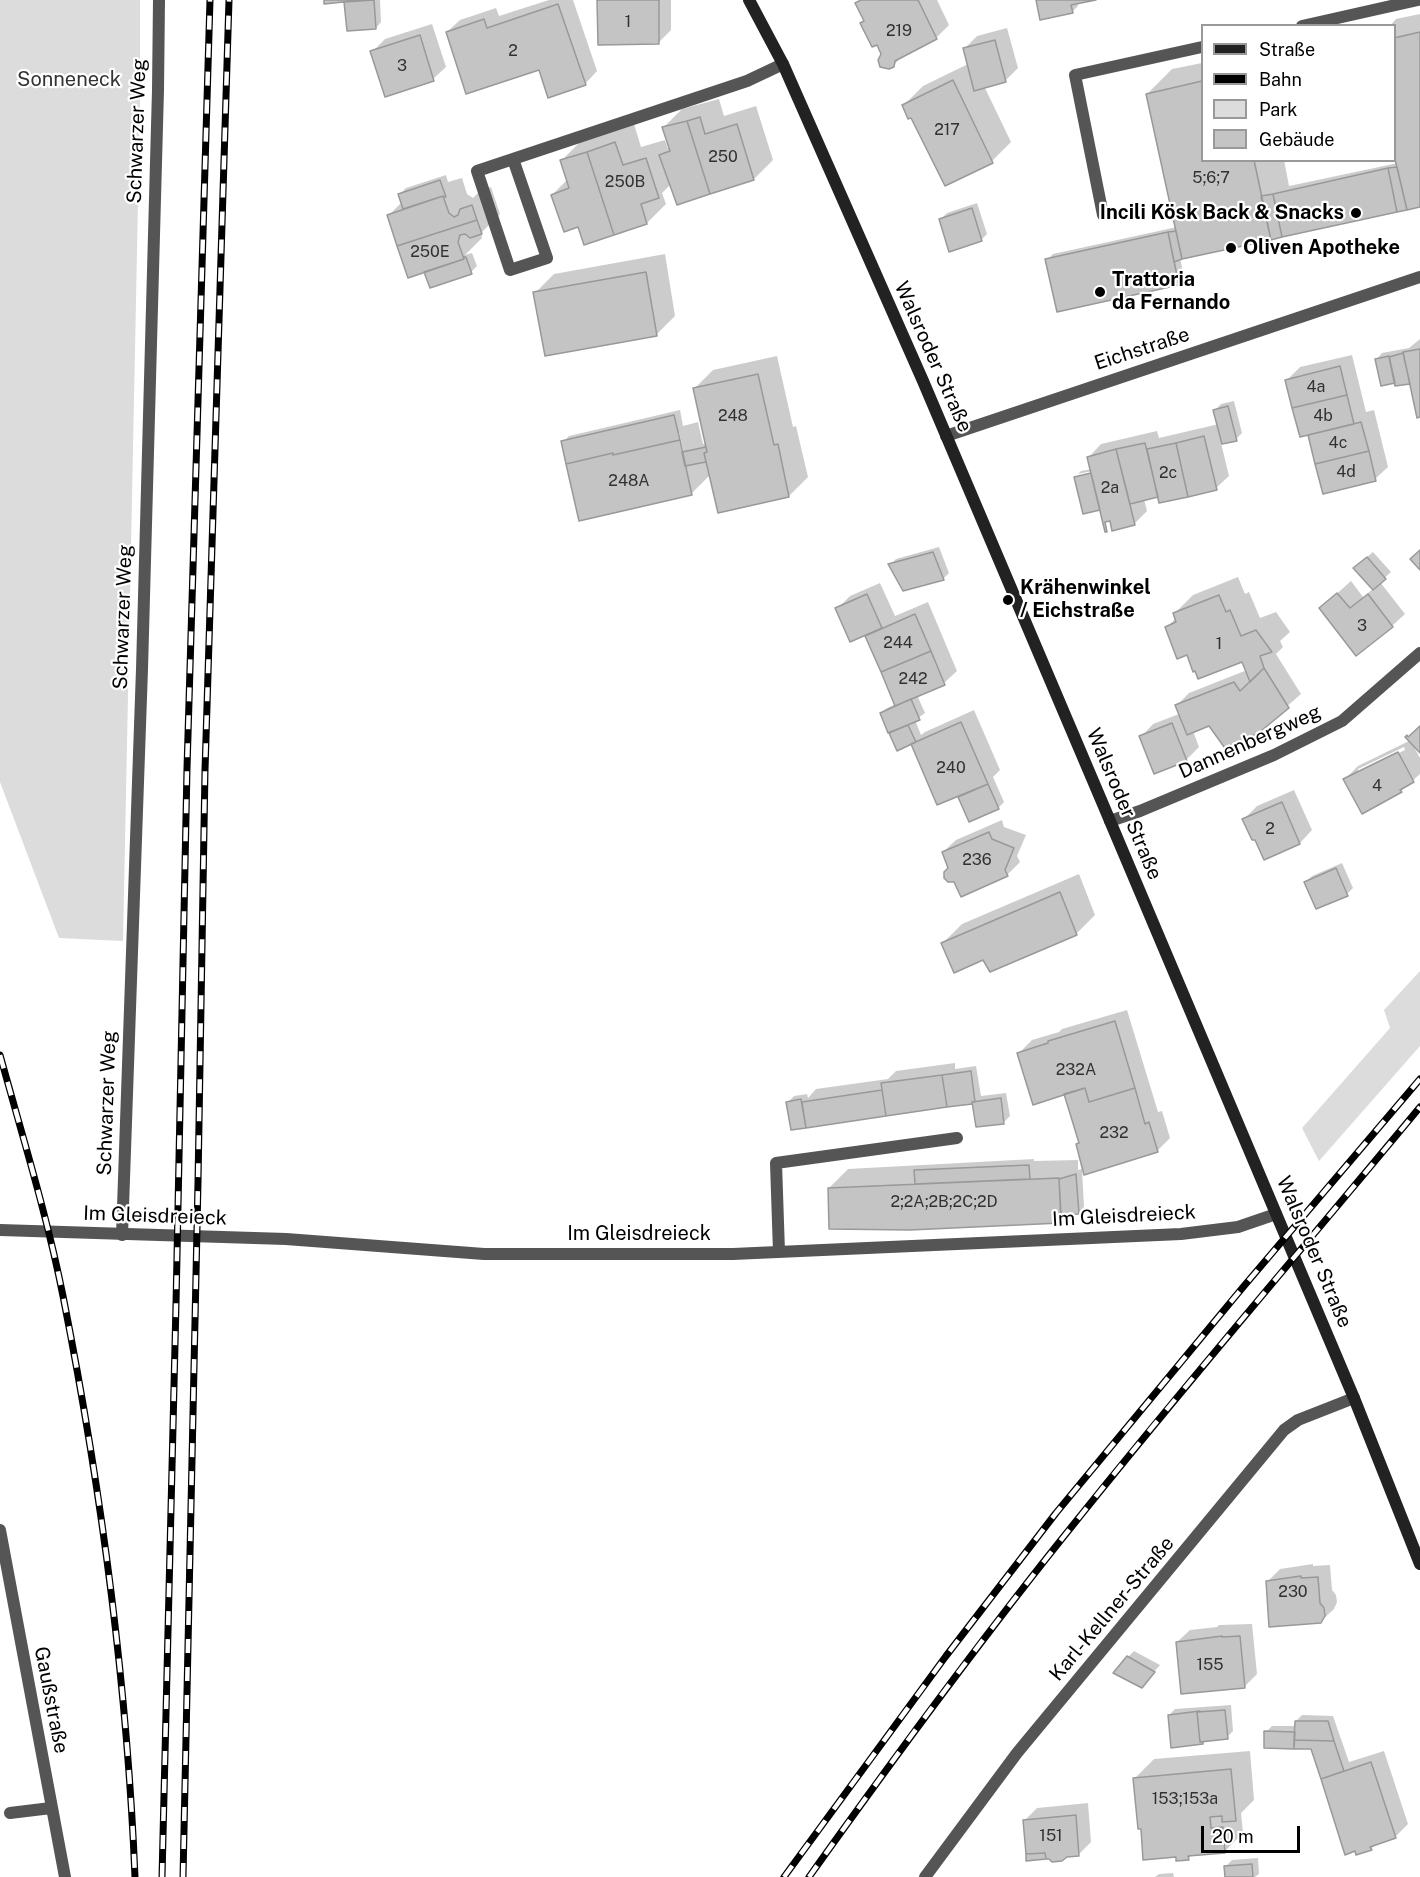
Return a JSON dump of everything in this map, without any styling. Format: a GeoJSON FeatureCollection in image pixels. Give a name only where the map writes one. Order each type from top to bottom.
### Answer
{"type":"FeatureCollection","features":[{"type":"Feature","properties":{"kind":"street","name":"Schwarzer Weg"},"geometry":{"type":"LineString","coordinates":[[122,1235],[142,669],[159,0]]}},
{"type":"Feature","properties":{"kind":"street","name":"Walsroder Straße"},"geometry":{"type":"LineString","coordinates":[[749,0],[783,64],[946,436],[1354,1398],[1420,1564]]}},
{"type":"Feature","properties":{"kind":"street"},"geometry":{"type":"LineString","coordinates":[[1311,24],[1418,0]]}},
{"type":"Feature","properties":{"kind":"street"},"geometry":{"type":"LineString","coordinates":[[1103,215],[1075,75],[1201,47]]}},
{"type":"Feature","properties":{"kind":"street"},"geometry":{"type":"LineString","coordinates":[[513,159],[547,258],[510,270],[477,171],[513,159],[747,81],[783,64]]}},
{"type":"Feature","properties":{"kind":"street","name":"Eichstraße"},"geometry":{"type":"LineString","coordinates":[[946,436],[1420,277]]}},
{"type":"Feature","properties":{"kind":"street","name":"Dannenbergweg"},"geometry":{"type":"LineString","coordinates":[[1110,821],[1140,812],[1274,755],[1342,721],[1420,653]]}},
{"type":"Feature","properties":{"kind":"street"},"geometry":{"type":"LineString","coordinates":[[779,1252],[776,1162],[957,1138]]}},
{"type":"Feature","properties":{"kind":"street","name":"Im Gleisdreieck"},"geometry":{"type":"LineString","coordinates":[[0,1230],[286,1239],[484,1254],[733,1254],[1181,1234],[1238,1227],[1276,1214]]}},
{"type":"Feature","properties":{"kind":"street","name":"Karl-Kellner-Straße"},"geometry":{"type":"LineString","coordinates":[[925,1877],[1017,1753],[1284,1430],[1298,1420],[1354,1398]]}},
{"type":"Feature","properties":{"kind":"street","name":"Gaußstraße"},"geometry":{"type":"LineString","coordinates":[[0,1530],[65,1877]]}},
{"type":"Feature","properties":{"kind":"street"},"geometry":{"type":"LineString","coordinates":[[10,1813],[51,1808]]}},
{"type":"Feature","properties":{"kind":"green space","name":"Sonneneck"},"geometry":{"type":"Polygon","coordinates":[[[0,0],[140,0],[140,103],[123,941],[59,938],[0,782],[0,0]]]}},
{"type":"Feature","properties":{"kind":"green space"},"geometry":{"type":"Polygon","coordinates":[[[1420,971],[1420,1046],[1319,1161],[1302,1128],[1390,1028],[1384,1010],[1420,971]]]}},
{"type":"Feature","properties":{"kind":"building"},"geometry":{"type":"Polygon","coordinates":[[[324,0],[363,0],[324,4],[324,0]]]}},
{"type":"Feature","properties":{"kind":"building"},"geometry":{"type":"Polygon","coordinates":[[[374,0],[376,29],[347,31],[344,2],[374,0]]]}},
{"type":"Feature","properties":{"kind":"building"},"geometry":{"type":"Polygon","coordinates":[[[597,0],[659,0],[659,44],[598,45],[597,0]]]}},
{"type":"Feature","properties":{"kind":"building"},"geometry":{"type":"Polygon","coordinates":[[[861,0],[918,0],[937,39],[895,61],[894,67],[889,69],[880,67],[878,60],[881,54],[877,45],[872,47],[860,23],[864,21],[855,3],[861,0]]]}},
{"type":"Feature","properties":{"kind":"building"},"geometry":{"type":"Polygon","coordinates":[[[1036,0],[1096,0],[1071,5],[1073,13],[1040,20],[1036,0]]]}},
{"type":"Feature","properties":{"kind":"building"},"geometry":{"type":"Polygon","coordinates":[[[558,4],[586,85],[548,98],[539,70],[466,94],[446,32],[484,19],[487,28],[558,4]]]}},
{"type":"Feature","properties":{"kind":"building"},"geometry":{"type":"Polygon","coordinates":[[[1420,32],[1420,207],[1407,210],[1396,162],[1396,38],[1420,32]]]}},
{"type":"Feature","properties":{"kind":"building"},"geometry":{"type":"Polygon","coordinates":[[[420,35],[434,81],[385,97],[370,51],[420,35]]]}},
{"type":"Feature","properties":{"kind":"building"},"geometry":{"type":"Polygon","coordinates":[[[995,40],[1006,82],[974,91],[963,48],[995,40]]]}},
{"type":"Feature","properties":{"kind":"building"},"geometry":{"type":"Polygon","coordinates":[[[953,80],[993,163],[945,186],[911,118],[908,119],[902,105],[953,80]]]}},
{"type":"Feature","properties":{"kind":"building"},"geometry":{"type":"Polygon","coordinates":[[[1201,81],[1201,162],[1254,162],[1271,240],[1182,259],[1146,94],[1201,81]]]}},
{"type":"Feature","properties":{"kind":"building"},"geometry":{"type":"Polygon","coordinates":[[[700,117],[705,134],[737,124],[754,180],[710,194],[687,121],[700,117]]]}},
{"type":"Feature","properties":{"kind":"building"},"geometry":{"type":"Polygon","coordinates":[[[687,121],[710,194],[677,205],[659,155],[670,151],[662,127],[687,121]]]}},
{"type":"Feature","properties":{"kind":"building"},"geometry":{"type":"Polygon","coordinates":[[[615,142],[623,165],[646,158],[659,198],[641,204],[647,224],[614,235],[587,152],[615,142]]]}},
{"type":"Feature","properties":{"kind":"building"},"geometry":{"type":"Polygon","coordinates":[[[587,152],[614,235],[584,245],[578,227],[564,232],[551,195],[569,188],[560,160],[587,152]]]}},
{"type":"Feature","properties":{"kind":"building"},"geometry":{"type":"Polygon","coordinates":[[[1397,167],[1407,210],[1397,212],[1388,168],[1397,167]]]}},
{"type":"Feature","properties":{"kind":"building"},"geometry":{"type":"Polygon","coordinates":[[[1388,168],[1397,212],[1282,237],[1273,194],[1388,168]]]}},
{"type":"Feature","properties":{"kind":"building"},"geometry":{"type":"Polygon","coordinates":[[[440,180],[446,197],[403,209],[398,194],[440,180]]]}},
{"type":"Feature","properties":{"kind":"building"},"geometry":{"type":"Polygon","coordinates":[[[1273,194],[1282,237],[1271,240],[1261,196],[1273,194]]]}},
{"type":"Feature","properties":{"kind":"building"},"geometry":{"type":"Polygon","coordinates":[[[443,196],[449,213],[454,217],[458,215],[460,209],[472,205],[477,220],[397,246],[387,215],[443,196]]]}},
{"type":"Feature","properties":{"kind":"building"},"geometry":{"type":"Polygon","coordinates":[[[972,208],[982,241],[949,252],[939,219],[972,208]]]}},
{"type":"Feature","properties":{"kind":"building"},"geometry":{"type":"Polygon","coordinates":[[[477,220],[482,234],[470,238],[465,234],[460,235],[458,242],[464,259],[408,278],[397,246],[477,220]]]}},
{"type":"Feature","properties":{"kind":"building"},"geometry":{"type":"Polygon","coordinates":[[[1176,231],[1182,259],[1174,262],[1168,232],[1176,231]]]}},
{"type":"Feature","properties":{"kind":"building"},"geometry":{"type":"Polygon","coordinates":[[[1168,232],[1179,285],[1057,312],[1045,259],[1168,232]]]}},
{"type":"Feature","properties":{"kind":"building"},"geometry":{"type":"Polygon","coordinates":[[[466,257],[472,274],[430,288],[424,272],[464,259],[466,257]]]}},
{"type":"Feature","properties":{"kind":"building"},"geometry":{"type":"Polygon","coordinates":[[[646,272],[657,336],[545,356],[533,292],[646,272]]]}},
{"type":"Feature","properties":{"kind":"building"},"geometry":{"type":"Polygon","coordinates":[[[1420,349],[1420,417],[1417,418],[1403,352],[1420,349]]]}},
{"type":"Feature","properties":{"kind":"building"},"geometry":{"type":"Polygon","coordinates":[[[1403,353],[1410,384],[1395,386],[1389,357],[1403,353]]]}},
{"type":"Feature","properties":{"kind":"building"},"geometry":{"type":"Polygon","coordinates":[[[1389,356],[1395,383],[1381,386],[1375,359],[1389,356]]]}},
{"type":"Feature","properties":{"kind":"building"},"geometry":{"type":"Polygon","coordinates":[[[1340,366],[1347,395],[1292,408],[1285,380],[1340,366]]]}},
{"type":"Feature","properties":{"kind":"building"},"geometry":{"type":"Polygon","coordinates":[[[758,374],[774,445],[778,444],[789,497],[718,513],[704,453],[707,452],[693,388],[758,374]]]}},
{"type":"Feature","properties":{"kind":"building"},"geometry":{"type":"Polygon","coordinates":[[[1347,395],[1354,424],[1300,437],[1292,408],[1347,395]]]}},
{"type":"Feature","properties":{"kind":"building"},"geometry":{"type":"Polygon","coordinates":[[[1228,406],[1237,441],[1222,444],[1213,410],[1228,406]]]}},
{"type":"Feature","properties":{"kind":"building"},"geometry":{"type":"Polygon","coordinates":[[[674,415],[680,440],[566,464],[561,441],[674,415]]]}},
{"type":"Feature","properties":{"kind":"building"},"geometry":{"type":"Polygon","coordinates":[[[1361,422],[1369,451],[1315,464],[1308,435],[1361,422]]]}},
{"type":"Feature","properties":{"kind":"building"},"geometry":{"type":"Polygon","coordinates":[[[1204,436],[1217,490],[1188,497],[1176,443],[1204,436]]]}},
{"type":"Feature","properties":{"kind":"building"},"geometry":{"type":"Polygon","coordinates":[[[680,440],[692,495],[579,521],[566,464],[680,440]]]}},
{"type":"Feature","properties":{"kind":"building"},"geometry":{"type":"Polygon","coordinates":[[[1145,443],[1158,497],[1130,504],[1116,449],[1145,443]]]}},
{"type":"Feature","properties":{"kind":"building"},"geometry":{"type":"Polygon","coordinates":[[[1176,443],[1188,497],[1159,503],[1147,449],[1176,443]]]}},
{"type":"Feature","properties":{"kind":"building"},"geometry":{"type":"Polygon","coordinates":[[[706,447],[707,452],[704,453],[706,462],[685,466],[682,452],[706,447]]]}},
{"type":"Feature","properties":{"kind":"building"},"geometry":{"type":"Polygon","coordinates":[[[1116,449],[1135,525],[1112,531],[1110,521],[1105,522],[1107,532],[1105,532],[1087,457],[1116,449]]]}},
{"type":"Feature","properties":{"kind":"building"},"geometry":{"type":"Polygon","coordinates":[[[1369,451],[1376,481],[1323,494],[1315,464],[1369,451]]]}},
{"type":"Feature","properties":{"kind":"building"},"geometry":{"type":"Polygon","coordinates":[[[1091,473],[1100,510],[1083,514],[1074,477],[1091,473]]]}},
{"type":"Feature","properties":{"kind":"building"},"geometry":{"type":"Polygon","coordinates":[[[1420,550],[1420,570],[1410,559],[1420,550]]]}},
{"type":"Feature","properties":{"kind":"building"},"geometry":{"type":"Polygon","coordinates":[[[933,552],[944,580],[903,591],[888,564],[933,552]]]}},
{"type":"Feature","properties":{"kind":"building"},"geometry":{"type":"Polygon","coordinates":[[[1367,557],[1386,579],[1373,590],[1353,568],[1367,557]]]}},
{"type":"Feature","properties":{"kind":"building"},"geometry":{"type":"Polygon","coordinates":[[[1337,593],[1350,608],[1368,594],[1393,627],[1356,656],[1319,608],[1337,593]]]}},
{"type":"Feature","properties":{"kind":"building"},"geometry":{"type":"Polygon","coordinates":[[[867,594],[882,628],[850,642],[835,608],[867,594]]]}},
{"type":"Feature","properties":{"kind":"building"},"geometry":{"type":"Polygon","coordinates":[[[1219,595],[1226,612],[1230,610],[1241,636],[1256,630],[1272,652],[1260,656],[1264,668],[1250,682],[1242,662],[1198,679],[1187,655],[1177,659],[1165,627],[1176,622],[1173,613],[1219,595]]]}},
{"type":"Feature","properties":{"kind":"building"},"geometry":{"type":"Polygon","coordinates":[[[915,614],[931,651],[881,672],[865,636],[915,614]]]}},
{"type":"Feature","properties":{"kind":"building"},"geometry":{"type":"Polygon","coordinates":[[[931,651],[945,685],[895,706],[881,672],[931,651]]]}},
{"type":"Feature","properties":{"kind":"building"},"geometry":{"type":"Polygon","coordinates":[[[1264,668],[1289,708],[1261,731],[1227,751],[1209,726],[1187,735],[1175,705],[1234,682],[1240,691],[1264,668]]]}},
{"type":"Feature","properties":{"kind":"building"},"geometry":{"type":"Polygon","coordinates":[[[911,699],[920,720],[888,733],[880,713],[911,699]]]}},
{"type":"Feature","properties":{"kind":"building"},"geometry":{"type":"Polygon","coordinates":[[[961,722],[988,784],[937,805],[911,744],[961,722]]]}},
{"type":"Feature","properties":{"kind":"building"},"geometry":{"type":"Polygon","coordinates":[[[1172,723],[1187,761],[1154,774],[1139,736],[1172,723]]]}},
{"type":"Feature","properties":{"kind":"building"},"geometry":{"type":"Polygon","coordinates":[[[908,725],[916,742],[897,751],[889,733],[908,725]]]}},
{"type":"Feature","properties":{"kind":"building"},"geometry":{"type":"Polygon","coordinates":[[[1420,726],[1420,753],[1405,737],[1420,726]]]}},
{"type":"Feature","properties":{"kind":"building"},"geometry":{"type":"Polygon","coordinates":[[[1398,752],[1414,782],[1400,790],[1402,792],[1362,814],[1343,779],[1398,752]]]}},
{"type":"Feature","properties":{"kind":"building"},"geometry":{"type":"Polygon","coordinates":[[[988,784],[999,809],[969,822],[958,797],[988,784]]]}},
{"type":"Feature","properties":{"kind":"building"},"geometry":{"type":"Polygon","coordinates":[[[1282,802],[1300,844],[1264,860],[1242,819],[1282,802]]]}},
{"type":"Feature","properties":{"kind":"building"},"geometry":{"type":"Polygon","coordinates":[[[989,832],[992,839],[1014,848],[1005,870],[1008,876],[961,897],[954,882],[948,882],[944,878],[944,872],[948,868],[942,852],[989,832]]]}},
{"type":"Feature","properties":{"kind":"building"},"geometry":{"type":"Polygon","coordinates":[[[1336,868],[1348,896],[1316,909],[1304,882],[1336,868]]]}},
{"type":"Feature","properties":{"kind":"building"},"geometry":{"type":"Polygon","coordinates":[[[1060,892],[1077,935],[990,972],[983,960],[954,973],[941,943],[1060,892]]]}},
{"type":"Feature","properties":{"kind":"building"},"geometry":{"type":"Polygon","coordinates":[[[1115,1021],[1135,1088],[1089,1102],[1085,1088],[1033,1105],[1017,1053],[1115,1021]]]}},
{"type":"Feature","properties":{"kind":"building"},"geometry":{"type":"Polygon","coordinates":[[[971,1071],[975,1102],[947,1107],[942,1075],[971,1071]]]}},
{"type":"Feature","properties":{"kind":"building"},"geometry":{"type":"Polygon","coordinates":[[[942,1075],[947,1107],[886,1116],[881,1083],[942,1075]]]}},
{"type":"Feature","properties":{"kind":"building"},"geometry":{"type":"Polygon","coordinates":[[[1085,1088],[1089,1102],[1135,1088],[1145,1124],[1149,1122],[1158,1152],[1084,1175],[1076,1144],[1079,1143],[1064,1094],[1085,1088]]]}},
{"type":"Feature","properties":{"kind":"building"},"geometry":{"type":"Polygon","coordinates":[[[882,1090],[886,1116],[806,1128],[802,1102],[882,1090]]]}},
{"type":"Feature","properties":{"kind":"building"},"geometry":{"type":"Polygon","coordinates":[[[1001,1098],[1004,1124],[976,1127],[972,1102],[1001,1098]]]}},
{"type":"Feature","properties":{"kind":"building"},"geometry":{"type":"Polygon","coordinates":[[[801,1099],[806,1128],[791,1130],[786,1102],[801,1099]]]}},
{"type":"Feature","properties":{"kind":"building"},"geometry":{"type":"Polygon","coordinates":[[[1029,1165],[1030,1179],[915,1184],[914,1170],[1029,1165]]]}},
{"type":"Feature","properties":{"kind":"building"},"geometry":{"type":"Polygon","coordinates":[[[1076,1174],[1079,1214],[1061,1215],[1059,1179],[1076,1174]]]}},
{"type":"Feature","properties":{"kind":"building"},"geometry":{"type":"Polygon","coordinates":[[[1059,1178],[1061,1223],[910,1230],[829,1229],[828,1188],[1059,1178]]]}},
{"type":"Feature","properties":{"kind":"building"},"geometry":{"type":"Polygon","coordinates":[[[1301,1576],[1301,1578],[1318,1577],[1320,1603],[1324,1608],[1325,1616],[1321,1623],[1269,1627],[1266,1581],[1301,1576]]]}},
{"type":"Feature","properties":{"kind":"building"},"geometry":{"type":"Polygon","coordinates":[[[1240,1636],[1245,1688],[1181,1694],[1176,1642],[1240,1636]]]}},
{"type":"Feature","properties":{"kind":"building"},"geometry":{"type":"Polygon","coordinates":[[[1127,1656],[1155,1672],[1142,1688],[1113,1673],[1127,1656]]]}},
{"type":"Feature","properties":{"kind":"building"},"geometry":{"type":"Polygon","coordinates":[[[1225,1710],[1228,1739],[1200,1742],[1197,1712],[1225,1710]]]}},
{"type":"Feature","properties":{"kind":"building"},"geometry":{"type":"Polygon","coordinates":[[[1200,1711],[1197,1712],[1200,1742],[1203,1744],[1171,1748],[1168,1715],[1200,1711]]]}},
{"type":"Feature","properties":{"kind":"building"},"geometry":{"type":"Polygon","coordinates":[[[1295,1721],[1328,1721],[1334,1741],[1294,1740],[1295,1721]]]}},
{"type":"Feature","properties":{"kind":"building"},"geometry":{"type":"Polygon","coordinates":[[[1264,1731],[1295,1732],[1294,1749],[1264,1748],[1264,1731]]]}},
{"type":"Feature","properties":{"kind":"building"},"geometry":{"type":"Polygon","coordinates":[[[1294,1740],[1334,1741],[1344,1771],[1321,1779],[1311,1749],[1294,1749],[1294,1740]]]}},
{"type":"Feature","properties":{"kind":"building"},"geometry":{"type":"Polygon","coordinates":[[[1371,1762],[1396,1838],[1370,1847],[1372,1850],[1356,1855],[1355,1851],[1345,1855],[1321,1779],[1371,1762]]]}},
{"type":"Feature","properties":{"kind":"building"},"geometry":{"type":"Polygon","coordinates":[[[1231,1769],[1236,1821],[1222,1822],[1222,1816],[1210,1817],[1211,1828],[1223,1827],[1225,1853],[1188,1856],[1189,1860],[1176,1861],[1176,1857],[1143,1860],[1133,1778],[1231,1769]]]}},
{"type":"Feature","properties":{"kind":"building"},"geometry":{"type":"Polygon","coordinates":[[[1076,1815],[1079,1856],[1052,1862],[1046,1859],[1045,1853],[1026,1854],[1023,1820],[1076,1815]]]}},
{"type":"Feature","properties":{"kind":"building"},"geometry":{"type":"Polygon","coordinates":[[[1045,1853],[1046,1859],[1026,1861],[1026,1854],[1045,1853]]]}},
{"type":"Feature","properties":{"kind":"building"},"geometry":{"type":"Polygon","coordinates":[[[1252,1864],[1253,1877],[1225,1877],[1224,1866],[1252,1864]]]}},
{"type":"Feature","properties":{"kind":"railway"},"geometry":{"type":"LineString","coordinates":[[162,1877],[187,768],[210,0]]}},
{"type":"Feature","properties":{"kind":"railway"},"geometry":{"type":"LineString","coordinates":[[183,1877],[205,770],[229,0]]}},
{"type":"Feature","properties":{"kind":"railway"},"geometry":{"type":"LineString","coordinates":[[0,1055],[50,1235],[89,1440],[119,1658],[135,1877]]}},
{"type":"Feature","properties":{"kind":"railway"},"geometry":{"type":"LineString","coordinates":[[784,1877],[946,1656],[1056,1513],[1244,1286],[1420,1079]]}},
{"type":"Feature","properties":{"kind":"railway"},"geometry":{"type":"LineString","coordinates":[[809,1877],[938,1699],[1039,1568],[1159,1419],[1420,1107]]}},
{"type":"Feature","properties":{"kind":"place","name":"Incili Kösk Back & Snacks"},"geometry":{"type":"Point","coordinates":[1356,213]}},
{"type":"Feature","properties":{"kind":"place","name":"Oliven Apotheke"},"geometry":{"type":"Point","coordinates":[1231,248]}},
{"type":"Feature","properties":{"kind":"place","name":"Trattoria da Fernando"},"geometry":{"type":"Point","coordinates":[1100,292]}},
{"type":"Feature","properties":{"kind":"place","name":"Krähenwinkel / Eichstraße"},"geometry":{"type":"Point","coordinates":[1008,600]}}]}
